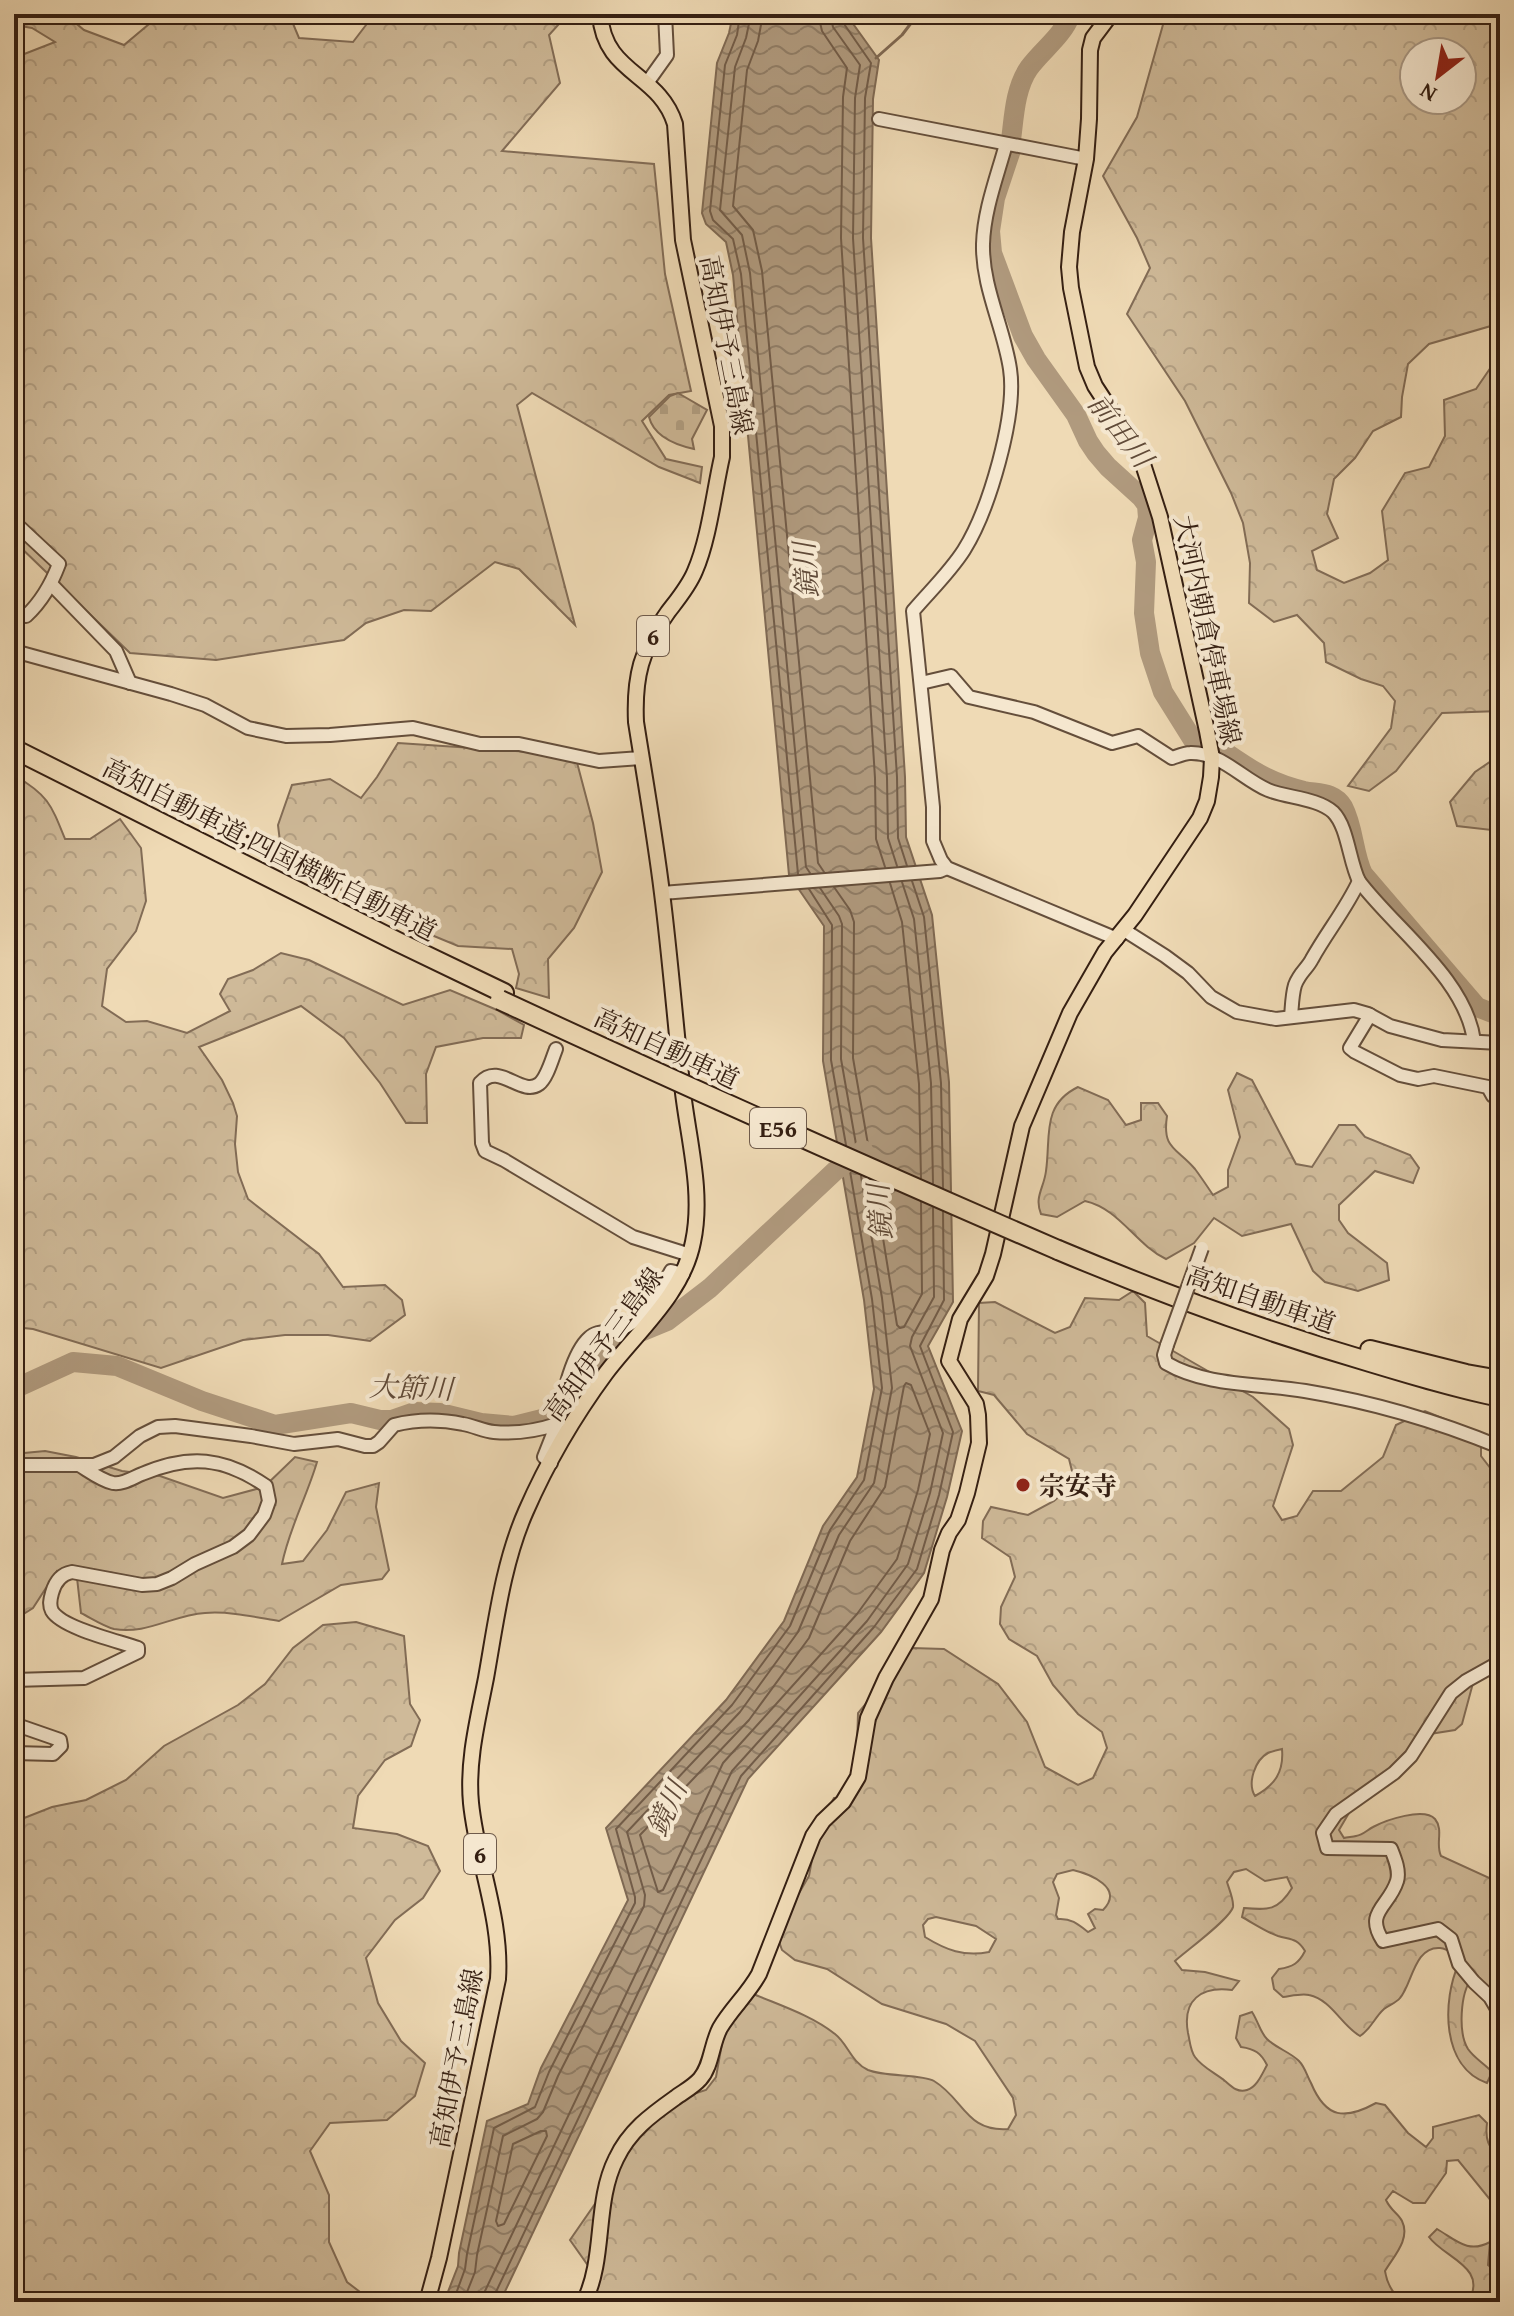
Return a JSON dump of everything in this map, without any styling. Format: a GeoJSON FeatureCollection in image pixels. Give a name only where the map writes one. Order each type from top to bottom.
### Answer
{"type":"FeatureCollection","features":[{"type":"Feature","properties":{"kind":"highway","name":"高知自動車道;四国横断自動車道"},"geometry":{"type":"LineString","coordinates":[[14,749],[502,996]]}},
{"type":"Feature","properties":{"kind":"highway","name":"高知自動車道"},"geometry":{"type":"LineString","coordinates":[[14,759],[319,913],[502,996],[682,1085],[1226,1316],[1358,1359],[1500,1397]]}},
{"type":"Feature","properties":{"kind":"highway","name":"高知自動車道"},"geometry":{"type":"LineString","coordinates":[[1060,1246],[1330,1341],[1500,1380]]}},
{"type":"Feature","properties":{"kind":"main road","name":"高知伊予三島線"},"geometry":{"type":"LineString","coordinates":[[427,2302],[498,1979],[496,1924],[471,1806],[470,1787],[473,1747],[509,1561],[524,1515],[578,1416],[683,1274],[695,1226],[696,1205],[662,893],[636,722],[636,678],[655,631],[696,570],[723,443],[722,426],[683,240],[675,124],[659,94],[608,48],[600,14]]}},
{"type":"Feature","properties":{"kind":"main road","name":"大河内朝倉停車場線"},"geometry":{"type":"LineString","coordinates":[[584,2302],[593,2274],[606,2186],[616,2159],[646,2118],[699,2080],[709,2064],[718,2032],[727,2016],[749,1992],[759,1974],[813,1836],[823,1821],[843,1802],[858,1777],[868,1718],[886,1678],[931,1599],[942,1550],[958,1520],[967,1493],[979,1443],[976,1404],[949,1361],[960,1319],[986,1276],[1022,1126],[1070,1013],[1105,952],[1200,818],[1207,801],[1212,758],[1160,517],[1140,455],[1095,386],[1083,355],[1069,267],[1072,232],[1086,159],[1090,50],[1093,38],[1111,14]]}},
{"type":"Feature","properties":{"kind":"street"},"geometry":{"type":"LineString","coordinates":[[647,83],[667,55],[665,14]]}},
{"type":"Feature","properties":{"kind":"street"},"geometry":{"type":"LineString","coordinates":[[879,119],[1086,159]]}},
{"type":"Feature","properties":{"kind":"street"},"geometry":{"type":"LineString","coordinates":[[944,870],[933,841],[933,807],[913,611],[963,552],[975,531],[995,474],[1013,396],[1010,369],[986,278],[983,244],[993,184],[1006,144]]}},
{"type":"Feature","properties":{"kind":"street"},"geometry":{"type":"LineString","coordinates":[[14,522],[59,564],[39,603],[26,616]]}},
{"type":"Feature","properties":{"kind":"street"},"geometry":{"type":"LineString","coordinates":[[51,584],[119,656],[130,683]]}},
{"type":"Feature","properties":{"kind":"street"},"geometry":{"type":"LineString","coordinates":[[14,651],[205,705],[248,728],[286,736],[413,728],[480,744],[519,744],[599,761],[641,758]]}},
{"type":"Feature","properties":{"kind":"street"},"geometry":{"type":"LineString","coordinates":[[921,683],[951,676],[969,697],[1034,712],[1112,743],[1138,736],[1172,758],[1190,753],[1212,758],[1261,786],[1317,804],[1334,813],[1340,822],[1359,881],[1426,954],[1463,1004],[1474,1041]]}},
{"type":"Feature","properties":{"kind":"street"},"geometry":{"type":"LineString","coordinates":[[662,893],[944,870],[1120,934],[1165,956],[1188,973],[1211,997],[1237,1012],[1266,1018],[1354,1010],[1390,1026],[1442,1040],[1500,1043]]}},
{"type":"Feature","properties":{"kind":"street"},"geometry":{"type":"LineString","coordinates":[[1291,1017],[1294,988],[1302,969],[1311,963],[1319,945],[1339,920],[1359,881]]}},
{"type":"Feature","properties":{"kind":"street"},"geometry":{"type":"LineString","coordinates":[[1370,1015],[1350,1048],[1355,1052],[1400,1075],[1418,1079],[1434,1076],[1488,1087],[1493,1096]]}},
{"type":"Feature","properties":{"kind":"street"},"geometry":{"type":"LineString","coordinates":[[556,1049],[537,1086],[529,1087],[494,1074],[480,1083],[482,1143],[485,1151],[633,1237],[690,1255]]}},
{"type":"Feature","properties":{"kind":"street"},"geometry":{"type":"LineString","coordinates":[[1202,1248],[1167,1345],[1164,1355],[1166,1363],[1181,1372],[1237,1384],[1304,1390],[1383,1407],[1448,1426],[1500,1447]]}},
{"type":"Feature","properties":{"kind":"street"},"geometry":{"type":"LineString","coordinates":[[551,1463],[544,1457],[574,1365],[585,1342],[591,1335],[628,1324],[644,1311],[671,1271],[683,1274]]}},
{"type":"Feature","properties":{"kind":"street"},"geometry":{"type":"LineString","coordinates":[[14,1465],[105,1462],[140,1436],[158,1427],[175,1426],[294,1444],[338,1439],[373,1446],[394,1425],[417,1420],[446,1421],[490,1432],[539,1430],[557,1423]]}},
{"type":"Feature","properties":{"kind":"street"},"geometry":{"type":"LineString","coordinates":[[14,1680],[84,1678],[138,1652],[138,1648],[77,1629],[55,1615],[50,1608],[50,1600],[54,1586],[63,1574],[72,1572],[142,1585],[157,1584],[233,1547],[249,1535],[264,1515],[269,1501],[266,1486],[248,1473],[217,1463],[193,1459],[164,1464],[113,1484],[79,1465]]}},
{"type":"Feature","properties":{"kind":"street"},"geometry":{"type":"LineString","coordinates":[[1500,1662],[1451,1693],[1411,1756],[1394,1773],[1336,1814],[1323,1833],[1327,1848],[1391,1849],[1397,1863],[1398,1880],[1376,1918],[1375,1929],[1383,1941],[1438,1929],[1451,1939],[1459,1964],[1490,1997],[1500,2014]]}},
{"type":"Feature","properties":{"kind":"street"},"geometry":{"type":"LineString","coordinates":[[14,1724],[53,1736],[60,1740],[61,1746],[53,1754],[14,1753]]}},
{"type":"Feature","properties":{"kind":"green space"},"geometry":{"type":"Polygon","coordinates":[[[14,14],[65,14],[84,30],[124,45],[161,14],[289,14],[299,38],[353,42],[366,25],[359,14],[568,14],[549,35],[560,83],[502,151],[654,164],[665,274],[691,391],[669,395],[642,421],[666,459],[702,467],[700,483],[659,467],[532,393],[517,405],[575,625],[519,569],[495,562],[431,611],[404,610],[366,623],[344,640],[216,660],[130,653],[14,541],[14,58],[55,42],[32,28],[14,25],[14,14]]]}},
{"type":"Feature","properties":{"kind":"green space"},"geometry":{"type":"Polygon","coordinates":[[[1166,14],[1500,14],[1500,335],[1491,326],[1429,344],[1408,364],[1401,417],[1373,431],[1355,458],[1334,479],[1327,514],[1338,538],[1312,551],[1317,570],[1344,583],[1370,573],[1388,560],[1382,511],[1405,473],[1429,467],[1445,436],[1444,400],[1476,389],[1500,354],[1500,711],[1442,713],[1396,771],[1369,791],[1348,786],[1391,728],[1395,701],[1383,686],[1326,662],[1324,643],[1297,615],[1274,622],[1249,603],[1250,563],[1243,523],[1231,493],[1185,401],[1127,314],[1150,268],[1103,176],[1137,117],[1166,14]]]}},
{"type":"Feature","properties":{"kind":"green space"},"geometry":{"type":"Polygon","coordinates":[[[678,393],[707,410],[692,439],[694,449],[661,435],[649,417],[670,396],[678,393]]]}},
{"type":"Feature","properties":{"kind":"green space"},"geometry":{"type":"Polygon","coordinates":[[[398,743],[575,755],[602,872],[574,928],[548,959],[549,998],[516,988],[519,974],[512,949],[458,946],[405,924],[282,858],[278,825],[292,785],[330,779],[361,798],[398,743]]]}},
{"type":"Feature","properties":{"kind":"green space"},"geometry":{"type":"Polygon","coordinates":[[[1500,755],[1500,831],[1457,826],[1450,802],[1475,772],[1500,755]]]}},
{"type":"Feature","properties":{"kind":"green space"},"geometry":{"type":"Polygon","coordinates":[[[14,775],[47,801],[65,839],[90,839],[120,819],[141,848],[146,901],[136,931],[107,969],[102,1006],[126,1022],[147,1021],[187,1033],[230,1011],[220,994],[228,979],[253,970],[281,953],[309,960],[403,1005],[450,990],[524,1025],[521,1038],[483,1038],[436,1047],[426,1074],[427,1123],[406,1123],[380,1083],[344,1038],[301,1006],[199,1047],[222,1080],[233,1103],[237,1116],[235,1144],[238,1172],[248,1199],[319,1254],[343,1287],[385,1285],[402,1300],[405,1315],[370,1341],[328,1335],[285,1335],[243,1340],[161,1368],[33,1329],[14,1327],[14,775]]]}},
{"type":"Feature","properties":{"kind":"green space"},"geometry":{"type":"Polygon","coordinates":[[[1237,1073],[1252,1080],[1296,1164],[1312,1167],[1339,1125],[1355,1125],[1365,1137],[1410,1155],[1419,1168],[1413,1183],[1375,1171],[1339,1205],[1339,1220],[1348,1233],[1387,1263],[1389,1280],[1358,1291],[1325,1282],[1313,1271],[1291,1224],[1242,1236],[1214,1218],[1194,1243],[1166,1259],[1097,1205],[1085,1201],[1057,1217],[1041,1214],[1039,1197],[1046,1171],[1050,1123],[1058,1103],[1078,1087],[1108,1100],[1126,1125],[1141,1120],[1141,1103],[1158,1103],[1167,1116],[1167,1135],[1172,1147],[1195,1169],[1213,1195],[1228,1187],[1228,1170],[1240,1137],[1228,1090],[1237,1073]]]}},
{"type":"Feature","properties":{"kind":"green space"},"geometry":{"type":"Polygon","coordinates":[[[1133,1291],[1145,1303],[1147,1336],[1253,1397],[1289,1429],[1293,1445],[1273,1506],[1282,1520],[1297,1516],[1313,1491],[1341,1491],[1383,1457],[1396,1425],[1425,1411],[1470,1429],[1481,1440],[1481,1456],[1491,1469],[1500,1468],[1500,1665],[1473,1683],[1462,1724],[1455,1730],[1430,1734],[1356,1801],[1339,1830],[1344,1838],[1353,1837],[1395,1818],[1414,1814],[1430,1816],[1438,1823],[1441,1856],[1500,1885],[1500,1997],[1488,1994],[1472,1978],[1465,1993],[1462,2013],[1468,2049],[1492,2072],[1487,2083],[1472,2075],[1453,2048],[1448,2013],[1453,1978],[1459,1963],[1446,1950],[1431,1949],[1424,1953],[1400,1998],[1384,2009],[1360,2036],[1317,1998],[1303,1994],[1283,1997],[1274,1989],[1272,1978],[1279,1969],[1295,1964],[1305,1951],[1296,1942],[1273,1934],[1242,1917],[1244,1908],[1266,1909],[1282,1901],[1292,1888],[1287,1877],[1265,1881],[1246,1869],[1234,1872],[1227,1882],[1233,1904],[1230,1912],[1175,1961],[1182,1970],[1239,1981],[1232,1990],[1211,1990],[1191,2004],[1187,2022],[1190,2045],[1195,2057],[1205,2067],[1237,2090],[1247,2090],[1256,2083],[1267,2065],[1257,2052],[1241,2047],[1236,2038],[1240,2016],[1252,2012],[1267,2039],[1301,2063],[1317,2095],[1330,2110],[1346,2114],[1376,2103],[1385,2105],[1408,2133],[1426,2147],[1433,2138],[1433,2127],[1479,2115],[1487,2123],[1490,2146],[1500,2157],[1500,2212],[1458,2160],[1447,2161],[1446,2173],[1425,2203],[1413,2203],[1393,2191],[1386,2200],[1402,2221],[1404,2234],[1400,2248],[1385,2271],[1391,2288],[1404,2302],[584,2302],[589,2267],[570,2240],[608,2185],[619,2154],[675,2100],[706,2090],[716,2077],[725,2027],[751,1993],[826,2027],[868,2070],[934,2081],[966,2113],[983,2125],[1008,2129],[1016,2115],[1013,2098],[975,2041],[946,2024],[882,2004],[827,1969],[795,1960],[782,1950],[776,1933],[809,1876],[818,1827],[834,1798],[850,1797],[856,1782],[858,1713],[912,1648],[944,1649],[998,1684],[1027,1722],[1045,1767],[1078,1785],[1093,1778],[1107,1748],[1102,1732],[1078,1714],[1053,1685],[1037,1656],[1009,1639],[1000,1624],[1001,1607],[1015,1577],[1010,1557],[982,1538],[983,1521],[991,1507],[1028,1515],[1067,1490],[1073,1475],[1069,1459],[1027,1434],[994,1395],[978,1391],[979,1303],[995,1302],[1055,1333],[1070,1327],[1085,1298],[1119,1300],[1133,1291]],[[1282,1749],[1263,1756],[1256,1766],[1252,1779],[1255,1796],[1277,1777],[1282,1749]],[[1073,1870],[1057,1874],[1053,1882],[1059,1898],[1058,1919],[1078,1924],[1088,1932],[1095,1928],[1088,1914],[1095,1909],[1103,1910],[1109,1902],[1108,1889],[1103,1883],[1080,1872],[1073,1870]],[[936,1917],[928,1919],[923,1925],[925,1937],[956,1951],[971,1954],[989,1952],[996,1939],[976,1926],[936,1917]]]}},
{"type":"Feature","properties":{"kind":"green space"},"geometry":{"type":"Polygon","coordinates":[[[45,1451],[122,1471],[160,1476],[223,1498],[264,1487],[295,1457],[317,1462],[282,1564],[303,1561],[327,1530],[346,1492],[379,1483],[376,1507],[389,1570],[382,1579],[341,1585],[279,1621],[205,1613],[126,1630],[110,1628],[81,1613],[77,1578],[57,1571],[33,1608],[14,1620],[14,1454],[45,1451]]]}},
{"type":"Feature","properties":{"kind":"green space"},"geometry":{"type":"Polygon","coordinates":[[[356,1622],[404,1636],[410,1704],[420,1720],[411,1746],[385,1760],[358,1796],[353,1828],[397,1834],[428,1846],[440,1871],[423,1898],[395,1920],[366,1958],[378,2003],[401,2041],[425,2063],[415,2096],[387,2120],[330,2123],[310,2151],[329,2195],[329,2242],[347,2282],[373,2302],[14,2302],[14,1822],[52,1807],[86,1800],[126,1780],[164,1746],[238,1705],[265,1684],[293,1648],[323,1625],[356,1622]]]}},
{"type":"Feature","properties":{"kind":"green space"},"geometry":{"type":"Polygon","coordinates":[[[1437,2229],[1469,2246],[1490,2242],[1488,2265],[1500,2274],[1500,2302],[1468,2302],[1473,2280],[1462,2264],[1429,2237],[1437,2229]]]}},
{"type":"Feature","properties":{"kind":"water","name":"鏡川"},"geometry":{"type":"Polygon","coordinates":[[[733,14],[846,14],[879,60],[873,99],[871,238],[905,777],[906,837],[932,915],[949,1082],[953,1302],[928,1346],[962,1431],[947,1497],[924,1573],[881,1632],[748,1779],[500,2302],[444,2302],[458,2266],[487,2121],[528,2104],[541,2068],[628,1900],[606,1828],[726,1700],[784,1621],[823,1526],[857,1477],[874,1389],[864,1300],[823,1061],[824,926],[789,875],[733,275],[726,242],[706,224],[702,213],[717,63],[733,14]]]}},
{"type":"Feature","properties":{"kind":"waterway"},"geometry":{"type":"LineString","coordinates":[[876,58],[902,35],[918,14]]}},
{"type":"Feature","properties":{"kind":"waterway","name":"前田川"},"geometry":{"type":"LineString","coordinates":[[1011,140],[1016,103],[1024,76],[1063,29],[1071,14]]}},
{"type":"Feature","properties":{"kind":"waterway","name":"前田川"},"geometry":{"type":"LineString","coordinates":[[1011,150],[995,198],[990,231],[992,253],[1023,336],[1036,359],[1076,415],[1096,453],[1147,505],[1148,518],[1142,540],[1146,562],[1144,613],[1150,653],[1163,692],[1193,740],[1201,745]]}},
{"type":"Feature","properties":{"kind":"waterway","name":"前田川"},"geometry":{"type":"LineString","coordinates":[[1225,752],[1271,780],[1292,788],[1326,794],[1339,802],[1349,823],[1363,874],[1477,1007],[1500,1016]]}},
{"type":"Feature","properties":{"kind":"waterway","name":"大節川"},"geometry":{"type":"LineString","coordinates":[[14,1389],[73,1362],[117,1366],[202,1401],[275,1425],[351,1413],[380,1420],[392,1420],[415,1412],[440,1413],[481,1423],[514,1426],[542,1419],[568,1408],[599,1368],[608,1350],[621,1340],[667,1321],[710,1288],[835,1171],[863,1150]]}},
{"type":"Feature","properties":{"kind":"tunnel"},"geometry":{"type":"LineString","coordinates":[[14,625],[26,616]]}},
{"type":"Feature","properties":{"kind":"place","name":"宗安寺"},"geometry":{"type":"Point","coordinates":[1023,1485]}}]}
